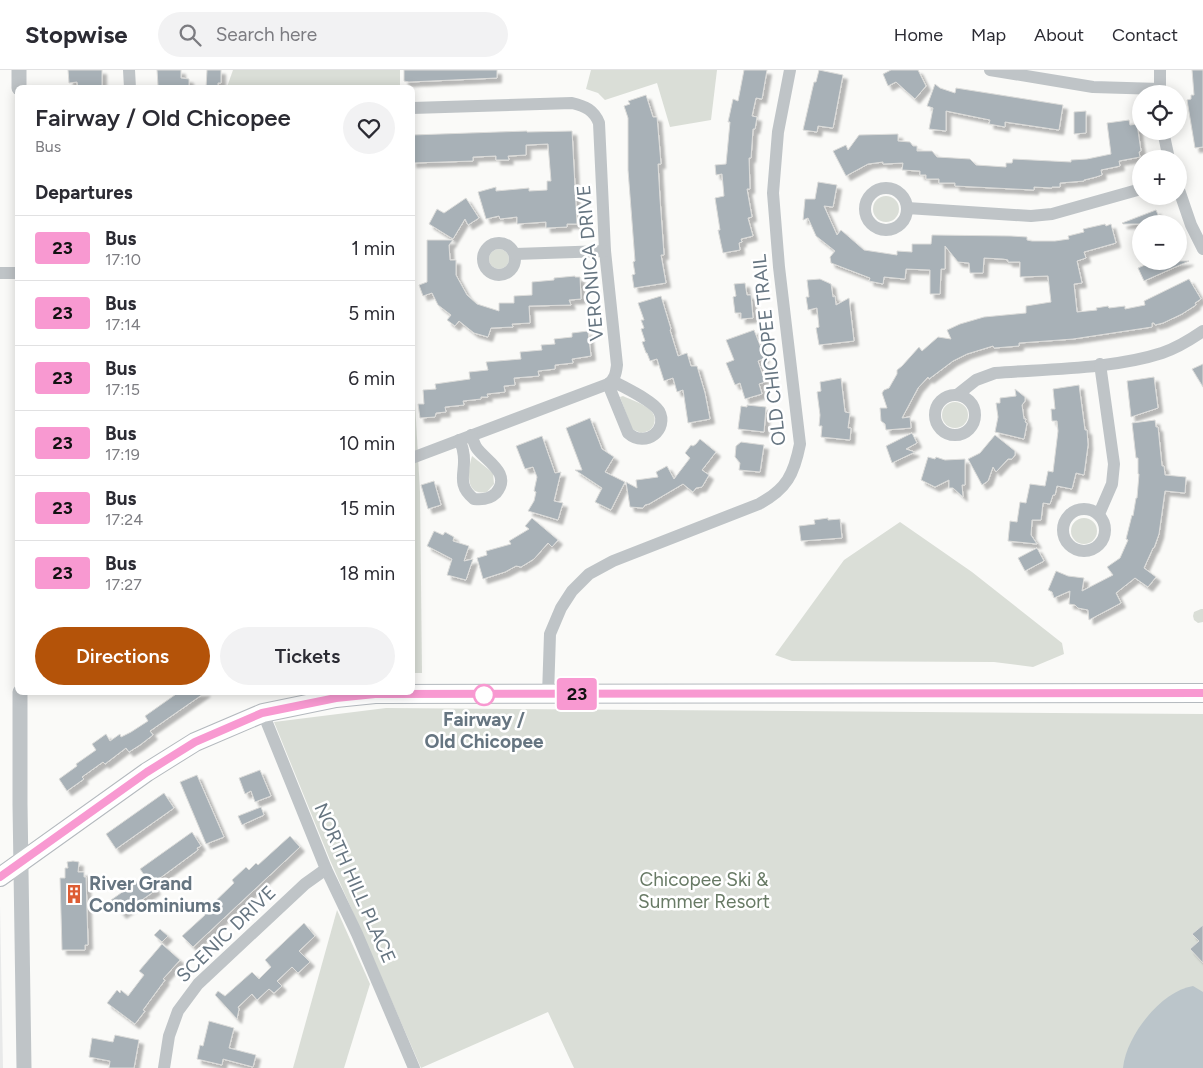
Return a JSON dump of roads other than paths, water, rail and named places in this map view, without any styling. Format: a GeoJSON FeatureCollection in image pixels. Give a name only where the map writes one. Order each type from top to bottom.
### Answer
{"type":"FeatureCollection","features":[{"type":"Feature","properties":{"kind":"main road"},"geometry":{"type":"LineString","coordinates":[[415,694],[1203,693]]}},
{"type":"Feature","properties":{"kind":"main road"},"geometry":{"type":"LineString","coordinates":[[0,876],[147,772],[195,742],[262,713],[336,698],[365,695]]}},
{"type":"Feature","properties":{"kind":"street"},"geometry":{"type":"LineString","coordinates":[[19,70],[19,85]]}},
{"type":"Feature","properties":{"kind":"street"},"geometry":{"type":"LineString","coordinates":[[130,70],[130,85]]}},
{"type":"Feature","properties":{"kind":"street","name":"OLD CHICOPEE TRAIL"},"geometry":{"type":"LineString","coordinates":[[548,695],[550,634],[572,591],[589,574],[613,561],[772,497],[784,484],[795,466],[800,444],[779,267],[773,193],[778,132],[790,70]]}},
{"type":"Feature","properties":{"kind":"street"},"geometry":{"type":"LineString","coordinates":[[990,70],[1093,86],[1132,89]]}},
{"type":"Feature","properties":{"kind":"street"},"geometry":{"type":"LineString","coordinates":[[1160,70],[1160,85]]}},
{"type":"Feature","properties":{"kind":"street","name":"VERONICA DRIVE"},"geometry":{"type":"LineString","coordinates":[[415,108],[572,103],[586,106],[596,116],[599,123],[605,251],[617,365],[616,374],[610,383]]}},
{"type":"Feature","properties":{"kind":"street"},"geometry":{"type":"LineString","coordinates":[[907,208],[1031,216],[1052,214],[1132,192]]}},
{"type":"Feature","properties":{"kind":"street"},"geometry":{"type":"LineString","coordinates":[[1185,205],[1203,248]]}},
{"type":"Feature","properties":{"kind":"street"},"geometry":{"type":"LineString","coordinates":[[515,254],[605,251]]}},
{"type":"Feature","properties":{"kind":"street"},"geometry":{"type":"LineString","coordinates":[[0,274],[15,273]]}},
{"type":"Feature","properties":{"kind":"street"},"geometry":{"type":"LineString","coordinates":[[957,395],[976,380],[995,373],[1119,362],[1164,352],[1186,342],[1203,331]]}},
{"type":"Feature","properties":{"kind":"street"},"geometry":{"type":"LineString","coordinates":[[1099,514],[1112,484],[1114,464],[1100,364]]}},
{"type":"Feature","properties":{"kind":"street"},"geometry":{"type":"LineString","coordinates":[[415,457],[610,383],[652,404],[659,412],[661,417],[659,428],[652,436],[642,440],[628,432],[610,383]]}},
{"type":"Feature","properties":{"kind":"street"},"geometry":{"type":"LineString","coordinates":[[459,440],[464,453],[462,477],[464,489],[474,499],[488,498],[497,491],[501,481],[500,475],[498,470],[476,447],[471,435]]}},
{"type":"Feature","properties":{"kind":"street"},"geometry":{"type":"LineString","coordinates":[[20,695],[24,1068]]}},
{"type":"Feature","properties":{"kind":"street","name":"NORTH HILL PLACE"},"geometry":{"type":"LineString","coordinates":[[262,713],[326,869],[361,942],[414,1068]]}},
{"type":"Feature","properties":{"kind":"street","name":"SCENIC DRIVE"},"geometry":{"type":"LineString","coordinates":[[164,1068],[169,1036],[178,1011],[198,984],[305,884],[326,869]]}},
{"type":"Feature","properties":{"kind":"place","name":"Fairway / Old Chicopee"},"geometry":{"type":"Point","coordinates":[484,695]}},
{"type":"Feature","properties":{"kind":"place","name":"River Grand Condominiums"},"geometry":{"type":"Point","coordinates":[74,894]}},
{"type":"Feature","properties":{"kind":"park label","name":"Chicopee Ski & Summer Resort"},"geometry":{"type":"Point","coordinates":[704,890]}}]}
